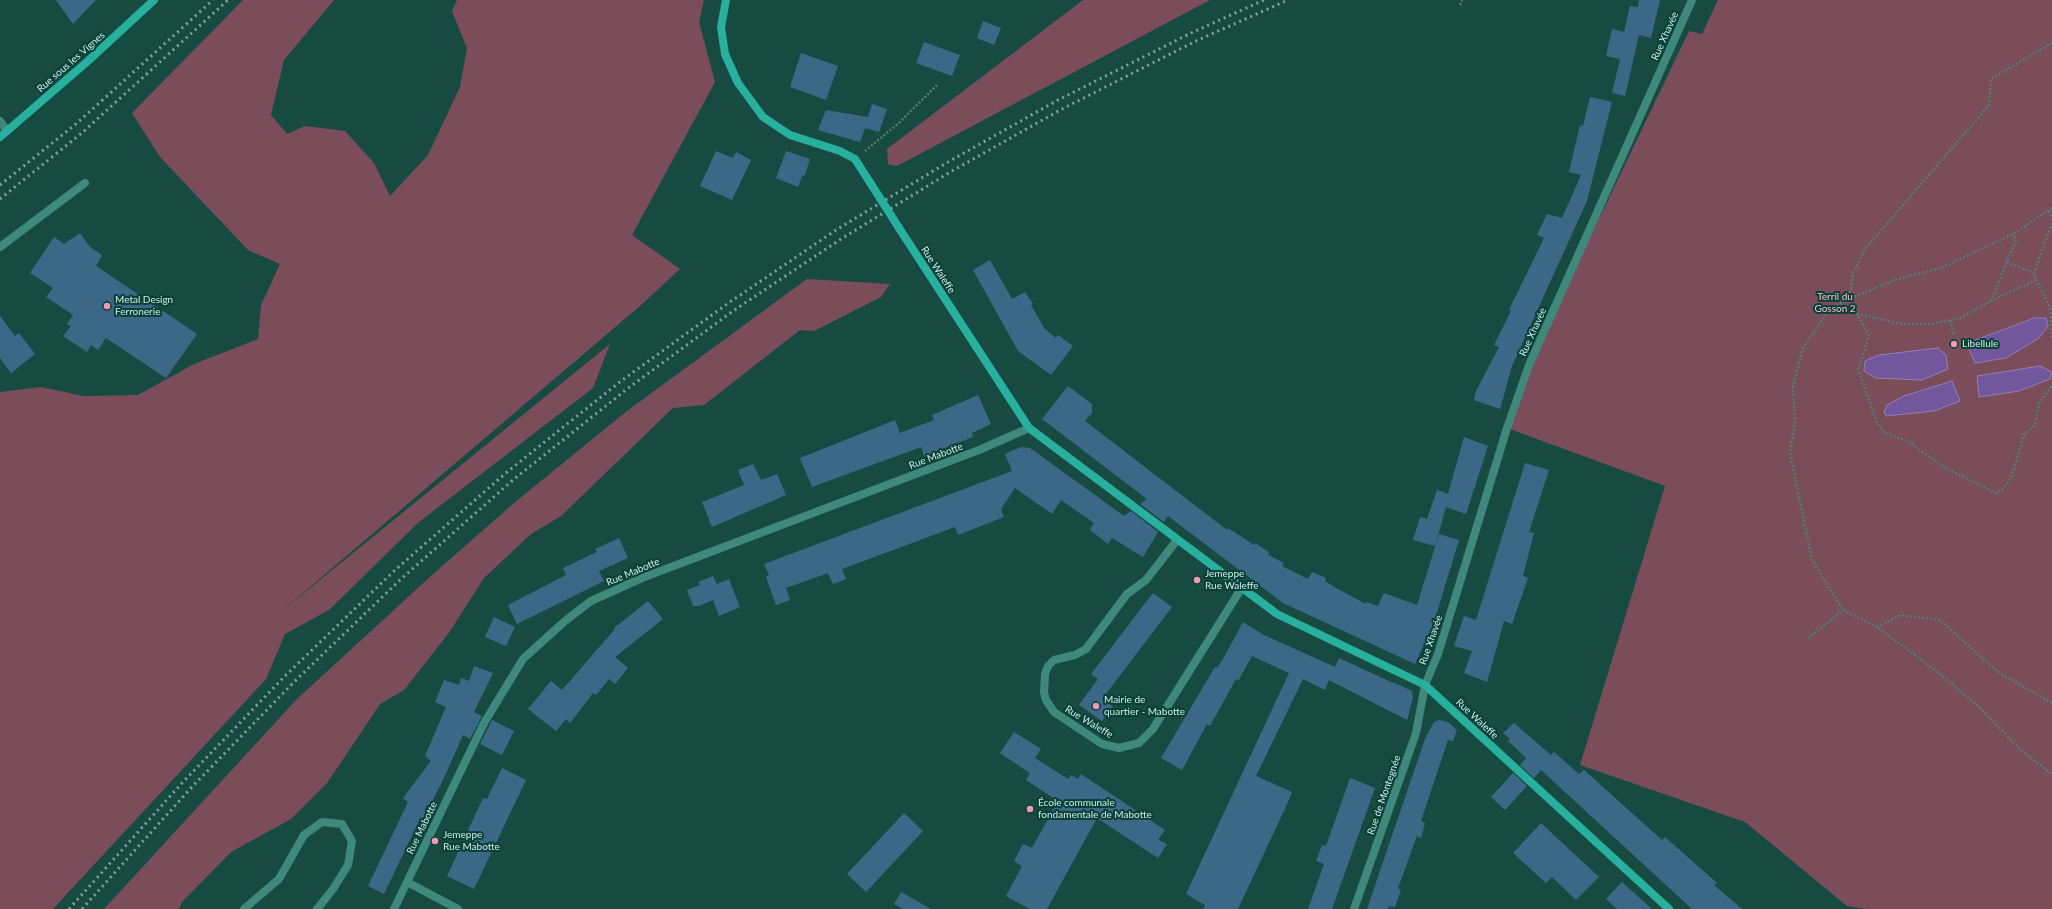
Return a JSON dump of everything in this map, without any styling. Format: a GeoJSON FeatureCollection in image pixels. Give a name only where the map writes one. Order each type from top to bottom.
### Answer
{"type":"FeatureCollection","features":[{"type":"Feature","properties":{"kind":"street","name":"Rue sous les Vignes"},"geometry":{"type":"LineString","coordinates":[[0,137],[88,61],[154,0]]}},
{"type":"Feature","properties":{"kind":"street","name":"Rue Xhavée"},"geometry":{"type":"LineString","coordinates":[[1425,685],[1438,654],[1507,428],[1529,365],[1692,0]]}},
{"type":"Feature","properties":{"kind":"street","name":"Rue Waleffe"},"geometry":{"type":"LineString","coordinates":[[726,1],[721,27],[725,54],[738,83],[763,117],[790,135],[840,151],[855,159],[1029,428],[1241,589],[1277,614],[1425,685],[1669,909]]}},
{"type":"Feature","properties":{"kind":"street"},"geometry":{"type":"LineString","coordinates":[[0,121],[7,131]]}},
{"type":"Feature","properties":{"kind":"street"},"geometry":{"type":"LineString","coordinates":[[0,247],[85,183]]}},
{"type":"Feature","properties":{"kind":"street","name":"Rue Mabotte"},"geometry":{"type":"LineString","coordinates":[[394,909],[484,723],[523,659],[565,621],[591,601],[642,578],[979,450],[1029,428]]}},
{"type":"Feature","properties":{"kind":"street","name":"Rue Waleffe"},"geometry":{"type":"LineString","coordinates":[[1176,540],[1146,580],[1127,594],[1086,649],[1075,655],[1054,660],[1048,666],[1045,674],[1044,692],[1048,704],[1054,712],[1102,744],[1119,748],[1139,743],[1150,732],[1241,589]]}},
{"type":"Feature","properties":{"kind":"street","name":"Rue de Montegnée"},"geometry":{"type":"LineString","coordinates":[[1354,909],[1416,733],[1425,685]]}},
{"type":"Feature","properties":{"kind":"street"},"geometry":{"type":"LineString","coordinates":[[244,909],[279,879],[304,835],[322,822],[342,824],[352,841],[348,865],[334,889],[318,909]]}},
{"type":"Feature","properties":{"kind":"street"},"geometry":{"type":"LineString","coordinates":[[408,882],[458,909]]}},
{"type":"Feature","properties":{"kind":"path"},"geometry":{"type":"LineString","coordinates":[[1460,5],[1462,0]]}},
{"type":"Feature","properties":{"kind":"path"},"geometry":{"type":"LineString","coordinates":[[2052,43],[1992,79],[1989,105],[1866,248],[1853,273],[1849,299],[1869,336],[1858,369],[1877,423],[1884,432],[1906,441],[1944,467],[1996,493],[2003,489],[2011,478],[2024,435],[2035,425],[2038,404],[2052,385]]}},
{"type":"Feature","properties":{"kind":"path"},"geometry":{"type":"LineString","coordinates":[[855,159],[899,123],[937,85]]}},
{"type":"Feature","properties":{"kind":"path"},"geometry":{"type":"LineString","coordinates":[[2052,208],[2013,234],[1941,268],[1894,280],[1830,308],[1803,348],[1792,386],[1796,423],[1790,452],[1812,560],[1843,610],[1877,627],[1930,666],[1978,704],[2021,750],[2052,774]]}},
{"type":"Feature","properties":{"kind":"path"},"geometry":{"type":"LineString","coordinates":[[2048,211],[2052,218]]}},
{"type":"Feature","properties":{"kind":"path"},"geometry":{"type":"LineString","coordinates":[[2052,223],[2034,273],[2050,307],[2052,338]]}},
{"type":"Feature","properties":{"kind":"path"},"geometry":{"type":"LineString","coordinates":[[1991,302],[2016,240],[2013,234]]}},
{"type":"Feature","properties":{"kind":"path"},"geometry":{"type":"LineString","coordinates":[[2007,262],[2034,273]]}},
{"type":"Feature","properties":{"kind":"path"},"geometry":{"type":"LineString","coordinates":[[1857,314],[1902,324],[1931,324],[1960,318],[2036,280]]}},
{"type":"Feature","properties":{"kind":"path"},"geometry":{"type":"LineString","coordinates":[[1950,320],[1954,335]]}},
{"type":"Feature","properties":{"kind":"path"},"geometry":{"type":"LineString","coordinates":[[1808,638],[1843,610]]}},
{"type":"Feature","properties":{"kind":"path"},"geometry":{"type":"LineString","coordinates":[[1877,627],[1901,615],[1940,620],[1998,672],[2052,703]]}},
{"type":"Feature","properties":{"kind":"green space"},"geometry":{"type":"Polygon","coordinates":[[[243,0],[334,0],[284,60],[271,115],[287,134],[305,126],[345,131],[374,163],[390,196],[428,155],[460,87],[467,48],[452,11],[457,0],[704,0],[699,22],[715,82],[632,235],[680,269],[640,306],[283,610],[610,344],[593,388],[419,522],[329,610],[285,634],[266,679],[53,909],[0,909],[0,392],[41,387],[83,396],[138,395],[194,364],[258,339],[261,305],[280,264],[248,250],[160,157],[132,113],[243,0]]]}},
{"type":"Feature","properties":{"kind":"green space"},"geometry":{"type":"Polygon","coordinates":[[[1083,0],[1210,0],[897,166],[888,164],[887,149],[1083,0]]]}},
{"type":"Feature","properties":{"kind":"green space","name":"Terril du Gosson 2"},"geometry":{"type":"Polygon","coordinates":[[[1718,0],[2052,0],[2052,909],[1867,909],[1847,906],[1745,822],[1580,765],[1665,486],[1507,428],[1529,365],[1689,31],[1702,34],[1718,0]]]}},
{"type":"Feature","properties":{"kind":"green space"},"geometry":{"type":"Polygon","coordinates":[[[807,279],[890,284],[881,297],[814,331],[800,330],[704,405],[673,408],[561,516],[531,534],[484,578],[448,634],[404,690],[380,704],[327,783],[291,819],[231,852],[182,902],[179,909],[104,909],[296,700],[432,575],[514,503],[627,411],[807,279]]]}},
{"type":"Feature","properties":{"kind":"shaded area"},"geometry":{"type":"Polygon","coordinates":[[[2034,318],[2046,318],[2048,326],[2039,338],[2006,358],[1975,363],[1969,349],[1973,341],[2034,318]]]}},
{"type":"Feature","properties":{"kind":"shaded area"},"geometry":{"type":"Polygon","coordinates":[[[1938,348],[1946,355],[1948,369],[1922,380],[1876,378],[1864,371],[1865,361],[1879,355],[1938,348]]]}},
{"type":"Feature","properties":{"kind":"shaded area"},"geometry":{"type":"Polygon","coordinates":[[[2040,366],[2052,372],[2050,379],[2019,391],[1979,397],[1977,376],[2040,366]]]}},
{"type":"Feature","properties":{"kind":"shaded area"},"geometry":{"type":"Polygon","coordinates":[[[1952,381],[1960,401],[1934,411],[1886,416],[1884,412],[1887,405],[1904,396],[1952,381]]]}},
{"type":"Feature","properties":{"kind":"building"},"geometry":{"type":"Polygon","coordinates":[[[56,0],[96,0],[73,24],[56,0]]]}},
{"type":"Feature","properties":{"kind":"building"},"geometry":{"type":"Polygon","coordinates":[[[1639,0],[1660,0],[1651,38],[1639,35],[1625,96],[1612,93],[1620,59],[1606,56],[1612,29],[1624,32],[1630,6],[1638,7],[1639,0]]]}},
{"type":"Feature","properties":{"kind":"building"},"geometry":{"type":"Polygon","coordinates":[[[983,21],[1001,28],[994,45],[977,38],[983,21]]]}},
{"type":"Feature","properties":{"kind":"building"},"geometry":{"type":"Polygon","coordinates":[[[924,42],[960,55],[952,76],[916,63],[924,42]]]}},
{"type":"Feature","properties":{"kind":"building"},"geometry":{"type":"Polygon","coordinates":[[[801,53],[838,66],[826,100],[790,87],[801,53]]]}},
{"type":"Feature","properties":{"kind":"building"},"geometry":{"type":"Polygon","coordinates":[[[1590,97],[1612,102],[1587,201],[1512,366],[1500,409],[1474,400],[1476,391],[1499,347],[1494,345],[1511,311],[1509,310],[1544,238],[1537,235],[1547,214],[1562,218],[1581,175],[1569,172],[1580,125],[1583,126],[1590,97]]]}},
{"type":"Feature","properties":{"kind":"building"},"geometry":{"type":"Polygon","coordinates":[[[872,104],[887,109],[879,132],[865,128],[860,142],[818,130],[826,110],[868,117],[872,104]]]}},
{"type":"Feature","properties":{"kind":"building"},"geometry":{"type":"Polygon","coordinates":[[[716,151],[733,158],[736,152],[751,160],[732,200],[700,186],[716,151]]]}},
{"type":"Feature","properties":{"kind":"building"},"geometry":{"type":"Polygon","coordinates":[[[786,151],[810,159],[805,175],[802,176],[798,187],[776,178],[786,151]]]}},
{"type":"Feature","properties":{"kind":"building","name":"Metal Design Ferronerie"},"geometry":{"type":"Polygon","coordinates":[[[80,233],[90,247],[102,255],[96,266],[197,334],[166,378],[106,338],[98,350],[91,345],[87,352],[63,336],[71,326],[67,324],[73,315],[46,297],[53,288],[30,273],[54,237],[64,244],[80,233]]]}},
{"type":"Feature","properties":{"kind":"building"},"geometry":{"type":"Polygon","coordinates":[[[990,260],[1012,299],[1025,292],[1033,304],[1031,305],[1044,328],[1056,338],[1058,335],[1073,346],[1051,375],[1018,351],[973,270],[990,260]]]}},
{"type":"Feature","properties":{"kind":"building"},"geometry":{"type":"Polygon","coordinates":[[[0,316],[15,336],[19,333],[35,354],[11,373],[0,358],[0,316]]]}},
{"type":"Feature","properties":{"kind":"building"},"geometry":{"type":"Polygon","coordinates":[[[1068,386],[1092,404],[1092,413],[1085,421],[1227,530],[1228,528],[1254,545],[1255,543],[1269,552],[1268,555],[1284,563],[1282,566],[1308,579],[1312,572],[1326,578],[1325,581],[1366,604],[1367,602],[1378,606],[1384,593],[1417,605],[1439,534],[1459,540],[1434,622],[1415,664],[1283,603],[1168,516],[1164,522],[1140,504],[1147,499],[1042,419],[1068,386]]]}},
{"type":"Feature","properties":{"kind":"building"},"geometry":{"type":"Polygon","coordinates":[[[978,395],[991,424],[972,433],[973,437],[924,456],[921,447],[812,487],[800,458],[895,420],[900,433],[934,420],[932,415],[978,395]]]}},
{"type":"Feature","properties":{"kind":"building"},"geometry":{"type":"Polygon","coordinates":[[[1464,437],[1488,446],[1466,514],[1446,507],[1435,546],[1413,540],[1420,517],[1427,519],[1437,490],[1448,494],[1464,437]]]}},
{"type":"Feature","properties":{"kind":"building"},"geometry":{"type":"Polygon","coordinates":[[[1021,447],[1030,448],[1124,516],[1131,511],[1158,532],[1143,557],[1112,538],[1108,544],[1090,530],[1094,523],[1061,500],[1052,514],[1015,488],[1001,509],[1004,517],[958,535],[955,527],[842,569],[846,579],[833,584],[828,573],[786,588],[790,600],[776,605],[766,577],[769,575],[764,564],[1012,471],[1005,454],[1021,447]]]}},
{"type":"Feature","properties":{"kind":"building"},"geometry":{"type":"Polygon","coordinates":[[[1525,463],[1549,470],[1529,532],[1534,533],[1523,576],[1528,578],[1512,624],[1504,621],[1487,682],[1464,673],[1472,651],[1454,646],[1464,616],[1476,620],[1525,463]]]}},
{"type":"Feature","properties":{"kind":"building"},"geometry":{"type":"Polygon","coordinates":[[[753,464],[761,480],[777,474],[786,495],[712,527],[702,502],[744,485],[738,470],[753,464]]]}},
{"type":"Feature","properties":{"kind":"building"},"geometry":{"type":"Polygon","coordinates":[[[619,538],[628,558],[599,571],[604,581],[517,624],[508,605],[566,575],[563,568],[597,552],[595,549],[619,538]]]}},
{"type":"Feature","properties":{"kind":"building"},"geometry":{"type":"Polygon","coordinates":[[[713,576],[717,584],[729,579],[740,607],[719,616],[713,600],[699,606],[693,606],[687,590],[700,585],[698,582],[713,576]]]}},
{"type":"Feature","properties":{"kind":"building"},"geometry":{"type":"Polygon","coordinates":[[[1153,593],[1172,607],[1102,699],[1113,706],[1102,721],[1079,705],[1098,679],[1091,674],[1153,593]]]}},
{"type":"Feature","properties":{"kind":"building"},"geometry":{"type":"Polygon","coordinates":[[[648,601],[663,619],[615,657],[628,668],[615,684],[609,679],[596,695],[593,693],[570,723],[566,719],[556,731],[528,709],[551,681],[562,690],[615,629],[614,628],[648,601]]]}},
{"type":"Feature","properties":{"kind":"building"},"geometry":{"type":"Polygon","coordinates":[[[494,617],[515,627],[506,646],[485,637],[494,617]]]}},
{"type":"Feature","properties":{"kind":"building"},"geometry":{"type":"Polygon","coordinates":[[[1243,622],[1264,635],[1335,667],[1339,658],[1393,682],[1412,691],[1413,698],[1407,720],[1329,680],[1325,690],[1303,679],[1256,776],[1292,792],[1288,802],[1238,909],[1203,909],[1205,905],[1186,894],[1289,673],[1252,656],[1238,681],[1236,679],[1210,726],[1207,724],[1182,770],[1161,758],[1215,667],[1217,668],[1223,659],[1243,622]]]}},
{"type":"Feature","properties":{"kind":"building"},"geometry":{"type":"Polygon","coordinates":[[[474,666],[493,673],[474,712],[482,716],[470,739],[463,735],[443,780],[423,819],[421,817],[384,894],[368,886],[408,802],[403,798],[431,761],[425,756],[446,707],[435,702],[444,680],[459,685],[461,678],[469,681],[474,666]]]}},
{"type":"Feature","properties":{"kind":"building"},"geometry":{"type":"Polygon","coordinates":[[[492,720],[514,731],[502,755],[480,744],[492,720]]]}},
{"type":"Feature","properties":{"kind":"building"},"geometry":{"type":"Polygon","coordinates":[[[1439,720],[1448,722],[1457,730],[1453,741],[1448,740],[1421,821],[1425,823],[1421,838],[1417,836],[1398,888],[1401,890],[1395,907],[1389,906],[1388,909],[1367,909],[1425,739],[1434,722],[1439,720]]]}},
{"type":"Feature","properties":{"kind":"building"},"geometry":{"type":"Polygon","coordinates":[[[1514,723],[1551,755],[1554,752],[1579,774],[1584,770],[1662,840],[1665,837],[1717,883],[1714,885],[1742,909],[1692,909],[1541,770],[1534,778],[1520,765],[1526,758],[1508,741],[1510,739],[1503,733],[1514,723]]]}},
{"type":"Feature","properties":{"kind":"building"},"geometry":{"type":"Polygon","coordinates":[[[1014,732],[1041,749],[1035,758],[1068,779],[1071,775],[1078,779],[1081,774],[1165,830],[1158,840],[1167,844],[1158,858],[1097,818],[1047,909],[1030,909],[1006,896],[1022,866],[1014,861],[1023,844],[1032,848],[1058,801],[1026,780],[1030,773],[1000,753],[1014,732]]]}},
{"type":"Feature","properties":{"kind":"building"},"geometry":{"type":"Polygon","coordinates":[[[502,768],[526,780],[474,889],[447,876],[483,798],[487,799],[502,768]]]}},
{"type":"Feature","properties":{"kind":"building"},"geometry":{"type":"Polygon","coordinates":[[[1513,773],[1527,786],[1505,810],[1491,797],[1513,773]]]}},
{"type":"Feature","properties":{"kind":"building"},"geometry":{"type":"Polygon","coordinates":[[[1350,778],[1375,788],[1332,909],[1308,909],[1324,864],[1316,861],[1322,845],[1326,846],[1350,778]]]}},
{"type":"Feature","properties":{"kind":"building"},"geometry":{"type":"Polygon","coordinates":[[[904,813],[923,831],[866,892],[847,874],[904,813]]]}},
{"type":"Feature","properties":{"kind":"building"},"geometry":{"type":"Polygon","coordinates":[[[1541,823],[1599,877],[1576,900],[1552,877],[1546,883],[1513,853],[1541,823]]]}},
{"type":"Feature","properties":{"kind":"building"},"geometry":{"type":"Polygon","coordinates":[[[1622,882],[1652,909],[1617,909],[1606,899],[1622,882]]]}},
{"type":"Feature","properties":{"kind":"building"},"geometry":{"type":"Polygon","coordinates":[[[901,892],[931,909],[903,909],[894,904],[901,892]]]}},
{"type":"Feature","properties":{"kind":"railway"},"geometry":{"type":"LineString","coordinates":[[0,185],[76,124],[213,0]]}},
{"type":"Feature","properties":{"kind":"railway"},"geometry":{"type":"LineString","coordinates":[[0,199],[83,132],[228,0]]}},
{"type":"Feature","properties":{"kind":"railway"},"geometry":{"type":"LineString","coordinates":[[69,909],[182,783],[286,675],[394,571],[507,472],[621,381],[727,304],[836,230],[948,162],[1058,100],[1191,33],[1264,0]]}},
{"type":"Feature","properties":{"kind":"railway"},"geometry":{"type":"LineString","coordinates":[[82,909],[190,789],[294,682],[401,579],[513,480],[627,389],[733,311],[841,239],[952,171],[1062,109],[1196,41],[1288,0]]}},
{"type":"Feature","properties":{"kind":"place","name":"Metal Design Ferronerie"},"geometry":{"type":"Point","coordinates":[107,306]}},
{"type":"Feature","properties":{"kind":"place","name":"Libellule"},"geometry":{"type":"Point","coordinates":[1954,344]}},
{"type":"Feature","properties":{"kind":"place","name":"Jemeppe Rue Waleffe"},"geometry":{"type":"Point","coordinates":[1197,580]}},
{"type":"Feature","properties":{"kind":"place","name":"Mairie de quartier - Mabotte"},"geometry":{"type":"Point","coordinates":[1096,706]}},
{"type":"Feature","properties":{"kind":"place","name":"École communale fondamentale de Mabotte"},"geometry":{"type":"Point","coordinates":[1030,809]}},
{"type":"Feature","properties":{"kind":"place","name":"Jemeppe Rue Mabotte"},"geometry":{"type":"Point","coordinates":[435,841]}}]}
